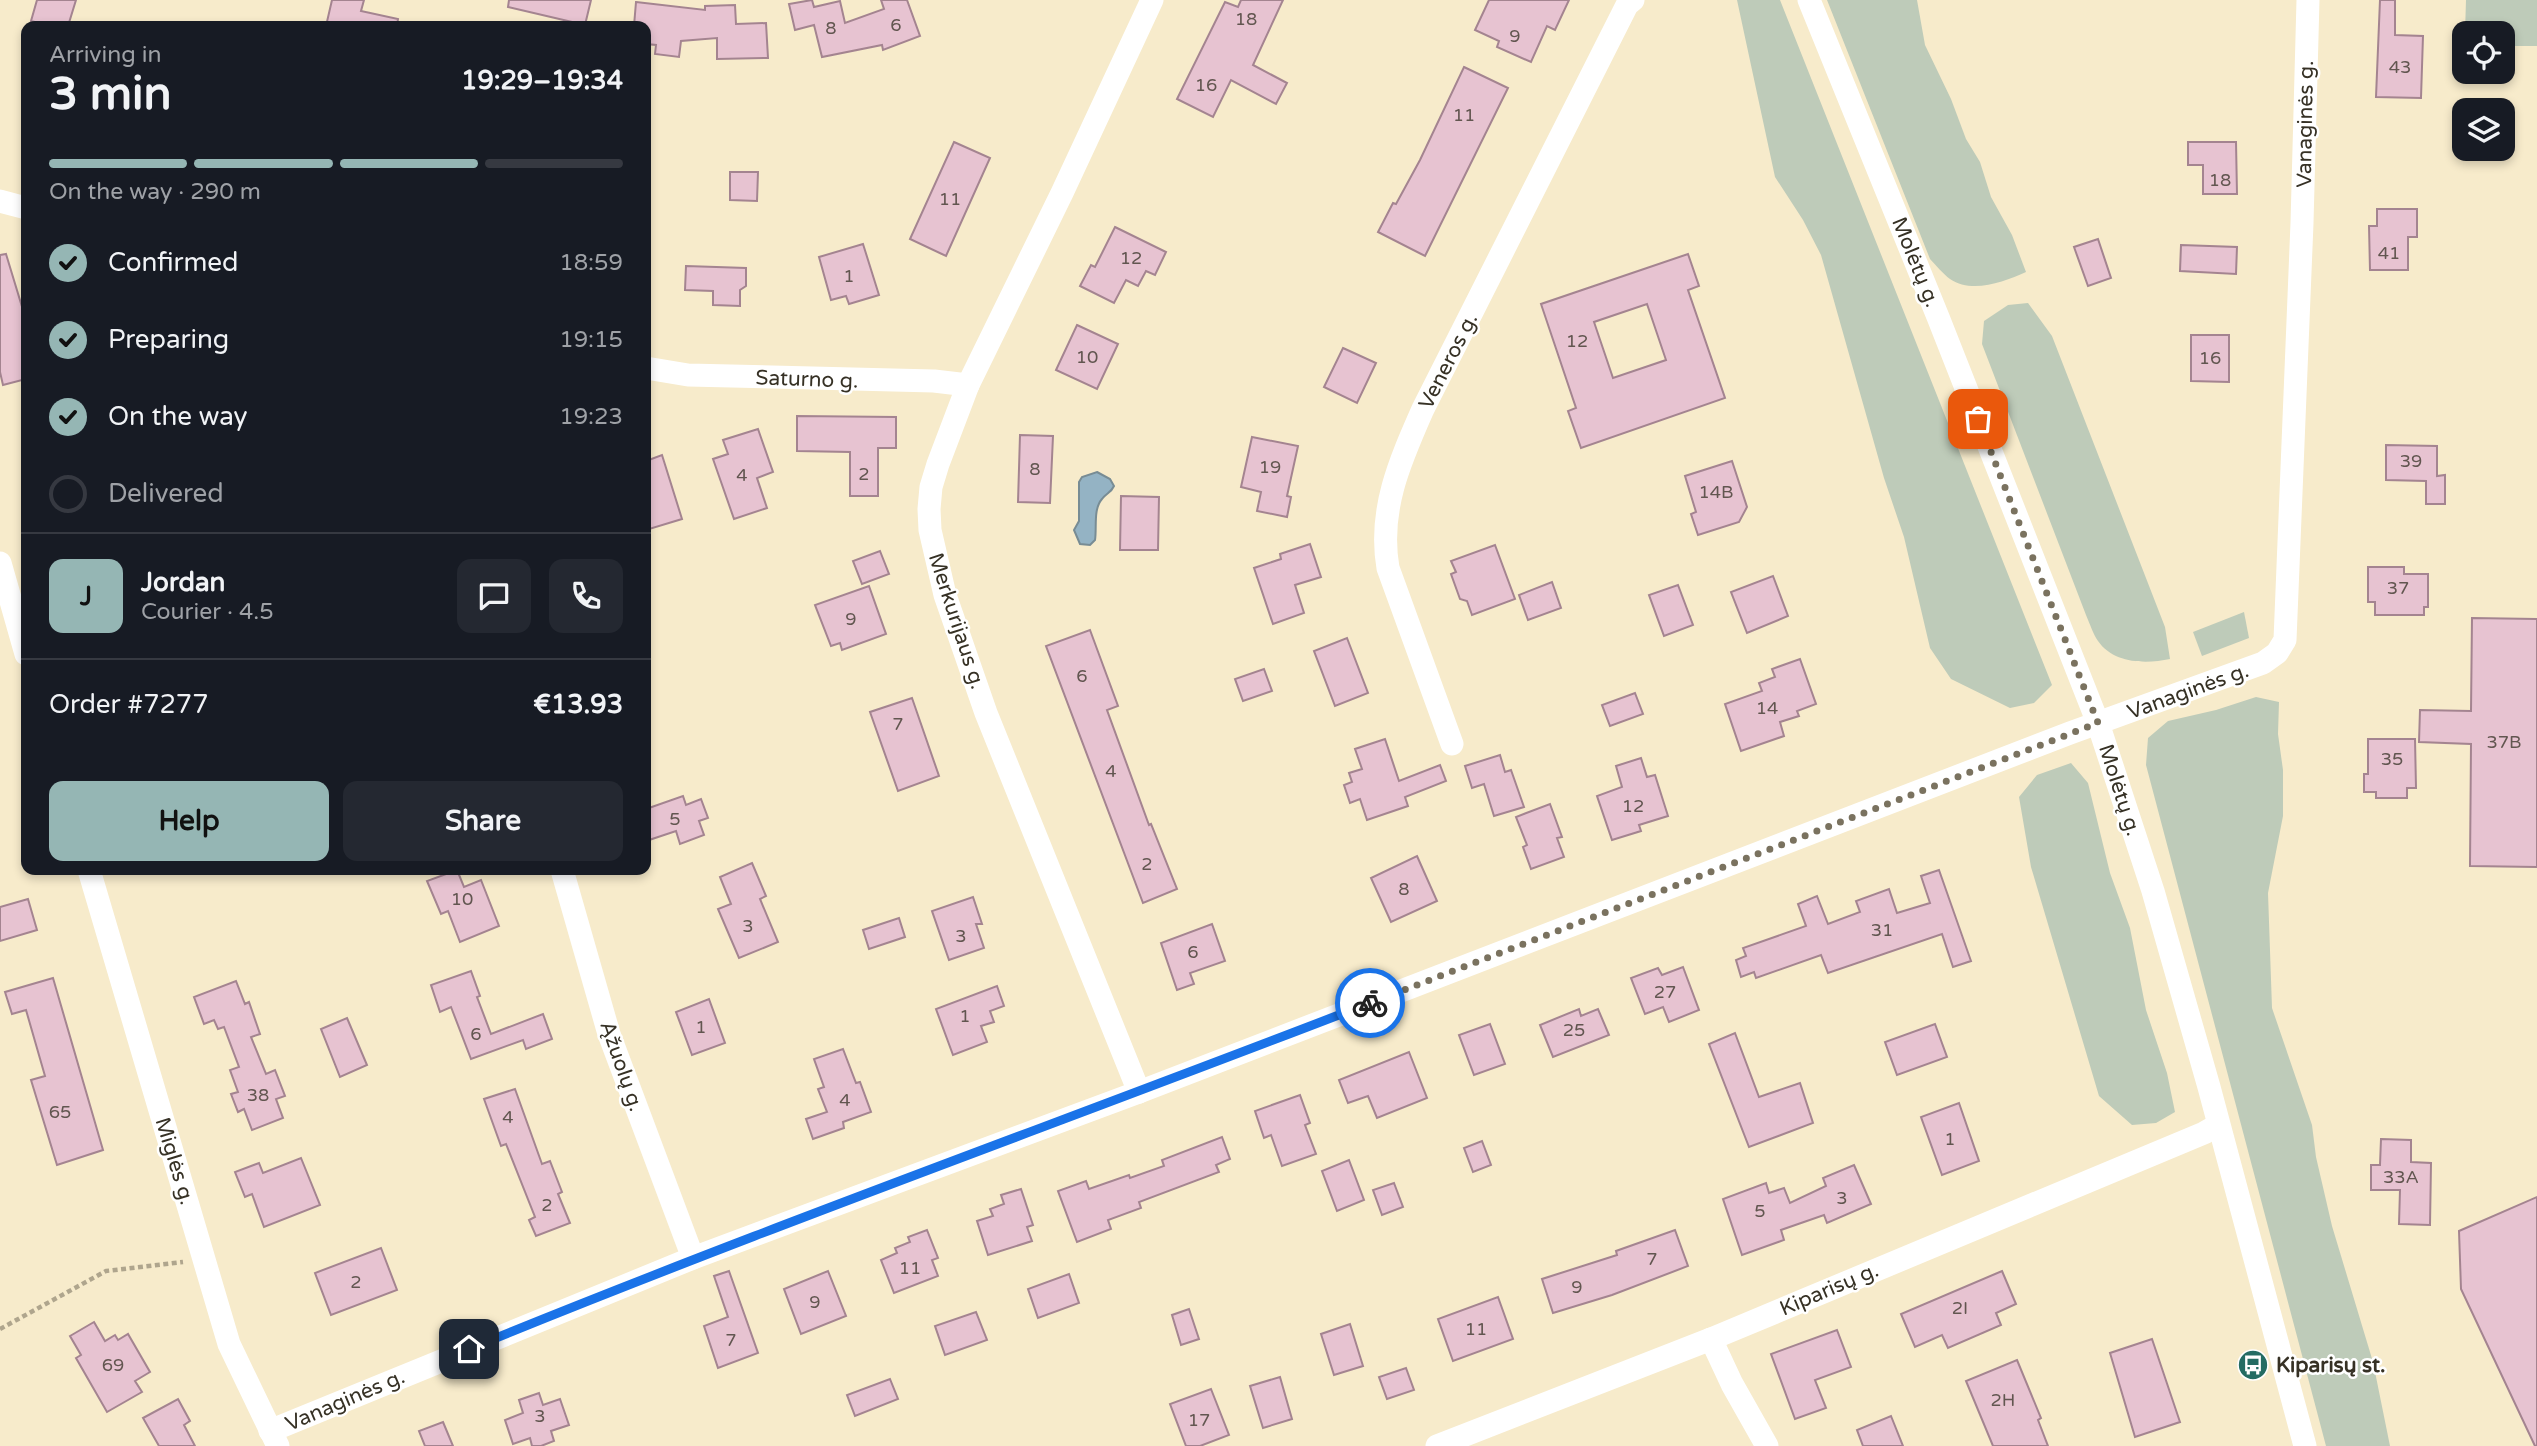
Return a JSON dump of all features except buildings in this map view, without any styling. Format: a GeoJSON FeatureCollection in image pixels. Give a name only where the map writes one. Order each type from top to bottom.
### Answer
{"type":"FeatureCollection","features":[{"type":"Feature","properties":{"kind":"street","name":"Merkurijaus g."},"geometry":{"type":"LineString","coordinates":[[1139,1092],[986,713],[945,595],[930,530],[931,487],[968,385],[1152,0]]}},
{"type":"Feature","properties":{"kind":"street","name":"Veneros g."},"geometry":{"type":"LineString","coordinates":[[1452,744],[1388,568],[1385,536],[1388,503],[1423,409],[1627,5],[1633,0]]}},
{"type":"Feature","properties":{"kind":"street","name":"Molėtų g."},"geometry":{"type":"LineString","coordinates":[[1809,0],[1938,317],[2098,723],[2153,891],[2305,1446]]}},
{"type":"Feature","properties":{"kind":"street","name":"Vanaginės g."},"geometry":{"type":"LineString","coordinates":[[274,1439],[693,1258],[1139,1092],[2098,723],[2263,663],[2277,653],[2285,640],[2308,0]]}},
{"type":"Feature","properties":{"kind":"street"},"geometry":{"type":"LineString","coordinates":[[0,201],[21,207]]}},
{"type":"Feature","properties":{"kind":"street","name":"Saturno g."},"geometry":{"type":"LineString","coordinates":[[651,369],[688,374],[934,381],[968,385]]}},
{"type":"Feature","properties":{"kind":"street"},"geometry":{"type":"LineString","coordinates":[[0,563],[21,636]]}},
{"type":"Feature","properties":{"kind":"street","name":"Miglės g."},"geometry":{"type":"LineString","coordinates":[[90,875],[229,1344],[274,1439]]}},
{"type":"Feature","properties":{"kind":"street","name":"Ąžuolų g."},"geometry":{"type":"LineString","coordinates":[[563,875],[609,1034],[693,1258]]}},
{"type":"Feature","properties":{"kind":"street","name":"Kiparisų g."},"geometry":{"type":"LineString","coordinates":[[1437,1446],[1711,1339],[2218,1125]]}},
{"type":"Feature","properties":{"kind":"street"},"geometry":{"type":"LineString","coordinates":[[1711,1339],[1732,1384],[1767,1446]]}},
{"type":"Feature","properties":{"kind":"path"},"geometry":{"type":"LineString","coordinates":[[0,1329],[106,1271],[173,1262],[205,1261]]}},
{"type":"Feature","properties":{"kind":"green space"},"geometry":{"type":"Polygon","coordinates":[[[1737,0],[1780,0],[2052,685],[2034,703],[2010,708],[1951,679],[1930,648],[1904,537],[1884,478],[1821,255],[1803,220],[1775,177],[1737,0]]]}},
{"type":"Feature","properties":{"kind":"green space"},"geometry":{"type":"Polygon","coordinates":[[[1827,0],[1917,0],[1925,45],[1951,99],[1966,139],[1980,162],[1991,197],[2012,235],[2026,272],[1998,283],[1968,286],[1950,279],[1930,259],[1827,0]]]}},
{"type":"Feature","properties":{"kind":"green space"},"geometry":{"type":"Polygon","coordinates":[[[2466,0],[2537,0],[2537,46],[2515,46],[2515,21],[2465,21],[2466,0]]]}},
{"type":"Feature","properties":{"kind":"green space"},"geometry":{"type":"Polygon","coordinates":[[[2028,303],[2052,336],[2165,627],[2170,659],[2141,662],[2113,654],[2098,641],[2086,615],[1982,344],[1984,321],[2008,305],[2028,303]]]}},
{"type":"Feature","properties":{"kind":"green space"},"geometry":{"type":"Polygon","coordinates":[[[2244,612],[2249,638],[2202,656],[2193,632],[2244,612]]]}},
{"type":"Feature","properties":{"kind":"green space"},"geometry":{"type":"Polygon","coordinates":[[[2256,697],[2279,702],[2278,734],[2283,770],[2283,816],[2268,893],[2272,1008],[2312,1125],[2316,1157],[2332,1226],[2373,1362],[2390,1446],[2326,1446],[2146,765],[2148,738],[2168,721],[2256,697]]]}},
{"type":"Feature","properties":{"kind":"green space"},"geometry":{"type":"Polygon","coordinates":[[[2071,763],[2088,783],[2110,873],[2130,928],[2146,1010],[2167,1073],[2175,1112],[2156,1123],[2132,1125],[2099,1096],[2031,867],[2019,797],[2037,775],[2071,763]]]}},
{"type":"Feature","properties":{"kind":"water"},"geometry":{"type":"Polygon","coordinates":[[[1097,472],[1110,479],[1114,486],[1097,508],[1095,540],[1090,545],[1080,544],[1074,530],[1079,521],[1079,482],[1082,477],[1097,472]]]}},
{"type":"Feature","properties":{"kind":"way so far"},"geometry":{"type":"LineString","coordinates":[[1370,1003],[2098,723],[1978,419]]}},
{"type":"Feature","properties":{"kind":"place","name":"Kiparisų st."},"geometry":{"type":"Point","coordinates":[2253,1365]}},
{"type":"Feature","properties":{"kind":"route"},"geometry":{"type":"LineString","coordinates":[[469,1349],[693,1258],[1370,1003]]}}]}
